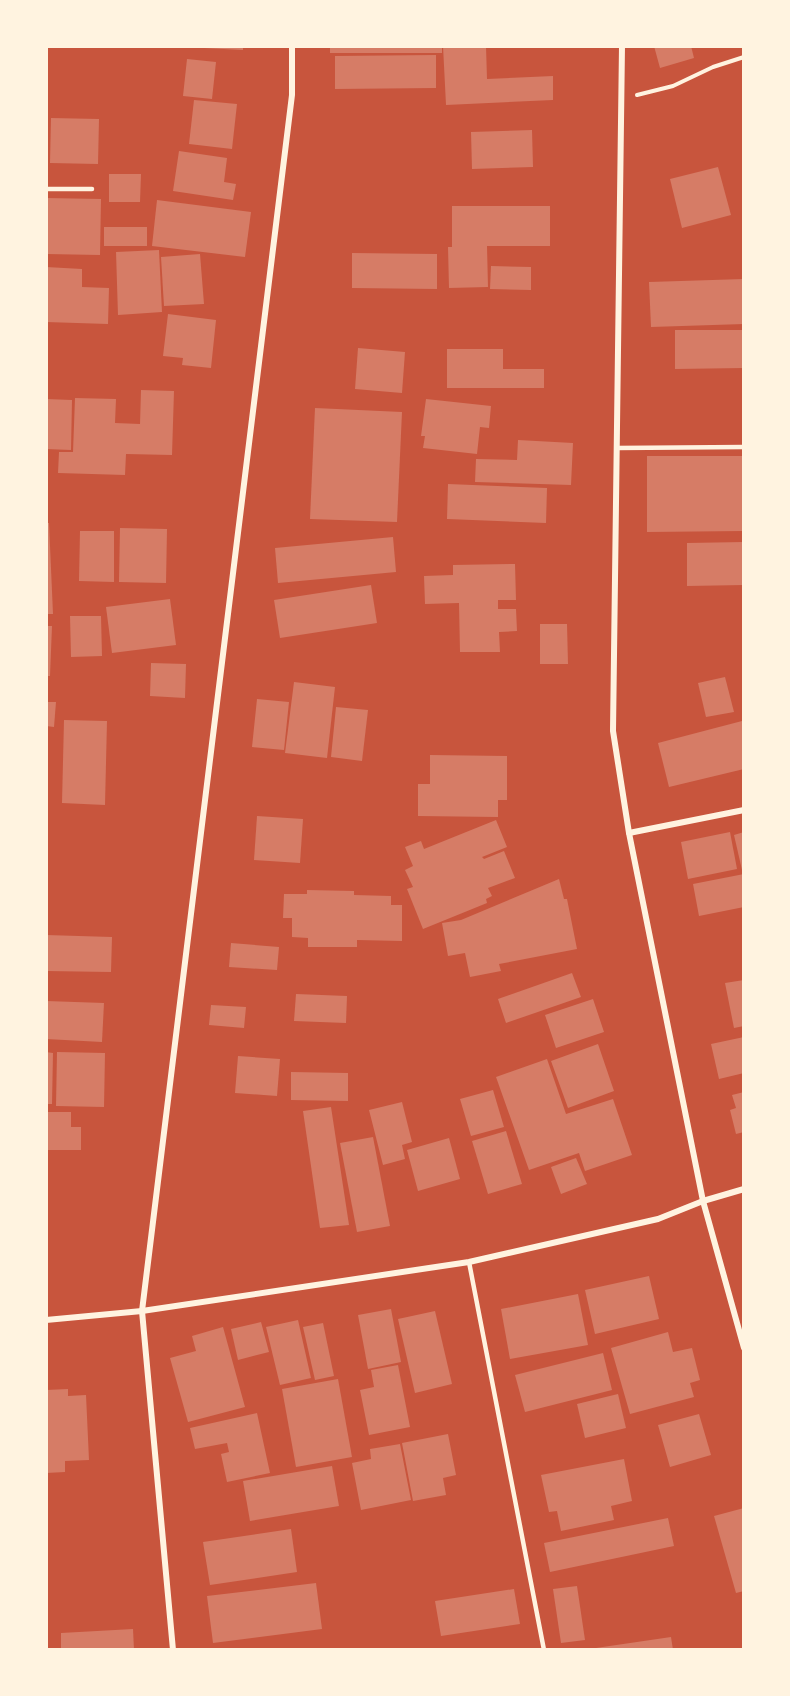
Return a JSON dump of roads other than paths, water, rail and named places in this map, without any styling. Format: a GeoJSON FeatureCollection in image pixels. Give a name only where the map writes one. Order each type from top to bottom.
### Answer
{"type":"FeatureCollection","features":[{"type":"Feature","properties":{"kind":"street"},"geometry":{"type":"LineString","coordinates":[[173,1650],[142,1311],[291,107],[292,46]]}},
{"type":"Feature","properties":{"kind":"street"},"geometry":{"type":"LineString","coordinates":[[622,46],[613,731],[629,833],[703,1201],[744,1348]]}},
{"type":"Feature","properties":{"kind":"street"},"geometry":{"type":"LineString","coordinates":[[629,833],[744,810]]}},
{"type":"Feature","properties":{"kind":"street"},"geometry":{"type":"LineString","coordinates":[[46,1320],[142,1311],[469,1263],[658,1219],[703,1201],[744,1189]]}},
{"type":"Feature","properties":{"kind":"lane"},"geometry":{"type":"LineString","coordinates":[[46,189],[92,189]]}},
{"type":"Feature","properties":{"kind":"lane"},"geometry":{"type":"LineString","coordinates":[[617,448],[744,447]]}},
{"type":"Feature","properties":{"kind":"lane"},"geometry":{"type":"LineString","coordinates":[[469,1263],[544,1650]]}}]}
